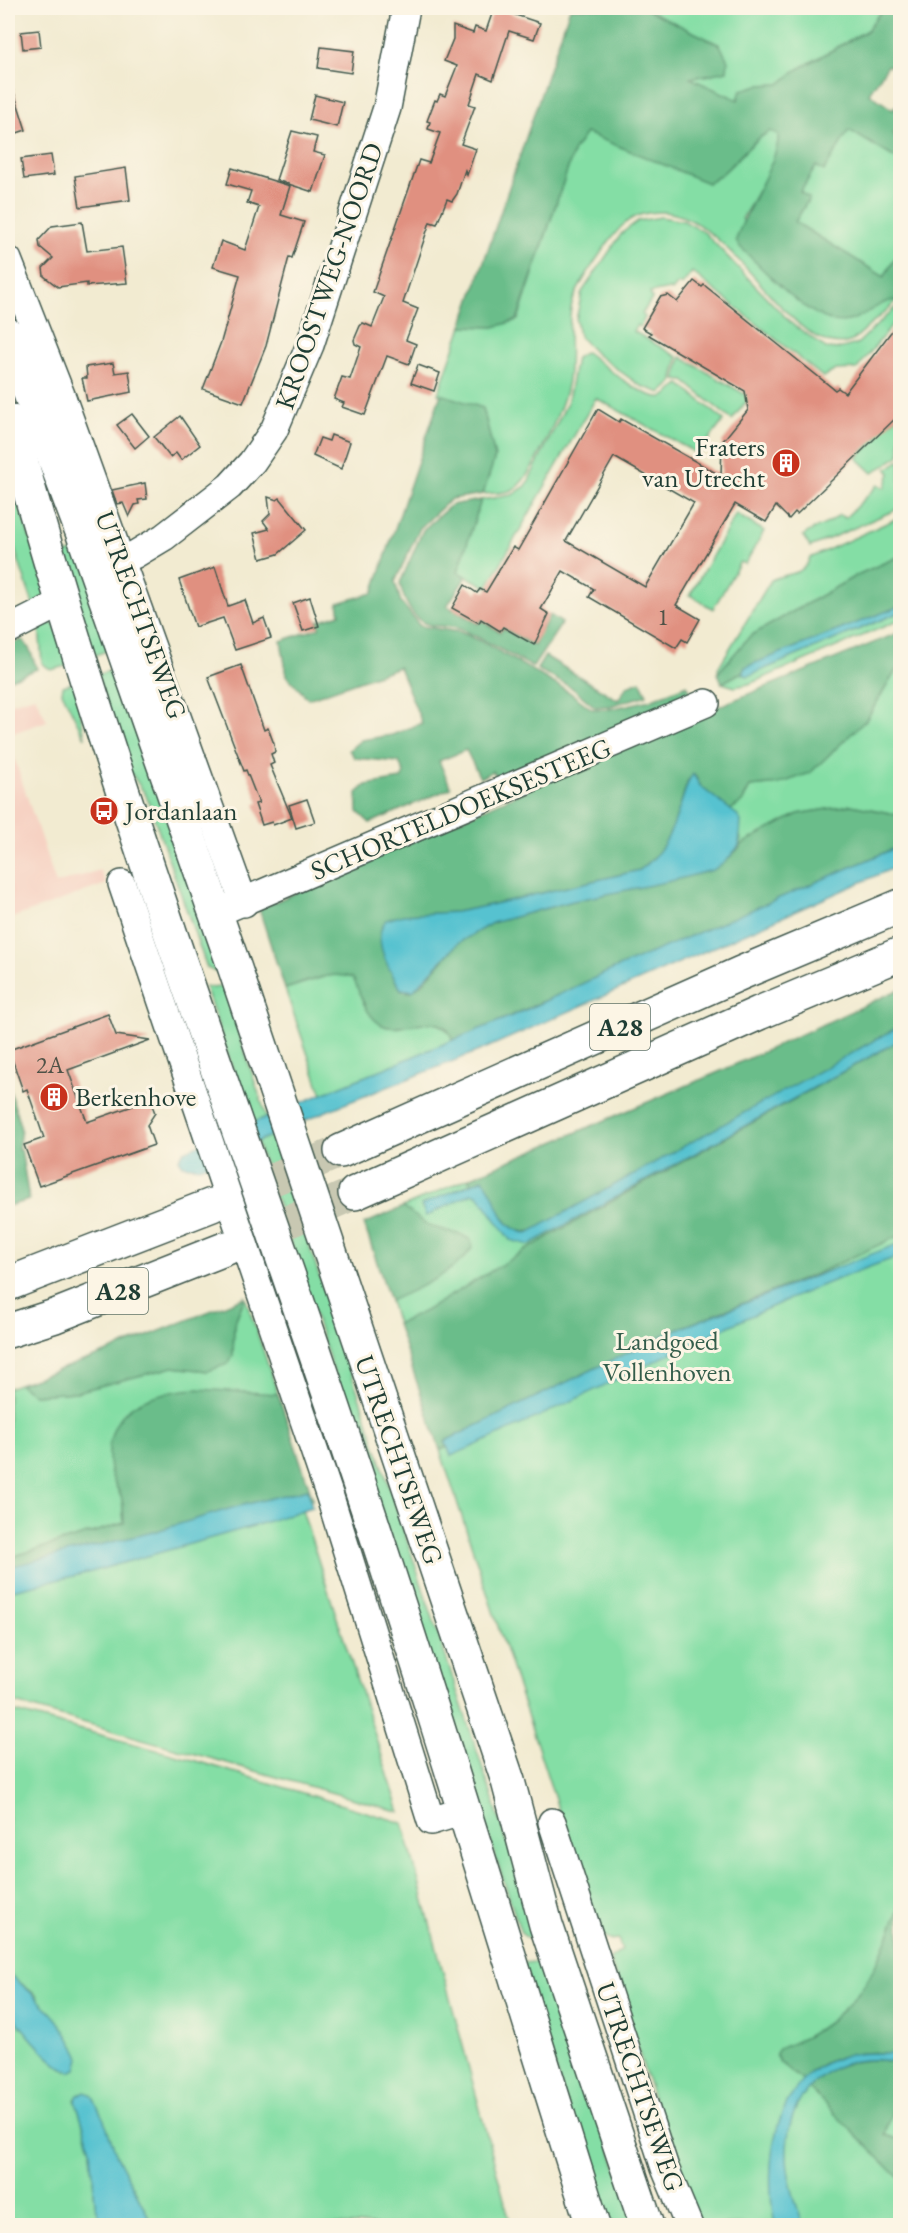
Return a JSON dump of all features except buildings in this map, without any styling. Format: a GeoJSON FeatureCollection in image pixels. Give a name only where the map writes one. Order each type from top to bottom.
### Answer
{"type":"FeatureCollection","features":[{"type":"Feature","properties":{"kind":"main road","name":"UTRECHTSEWEG"},"geometry":{"type":"LineString","coordinates":[[18,334],[84,537],[229,908],[235,969],[508,1782],[555,1952],[647,2226]]}},
{"type":"Feature","properties":{"kind":"main road","name":"UTRECHTSEWEG"},"geometry":{"type":"LineString","coordinates":[[8,420],[61,603],[187,981],[351,1457],[593,2226]]}},
{"type":"Feature","properties":{"kind":"main road","name":"UTRECHTSEWEG"},"geometry":{"type":"LineString","coordinates":[[46,549],[84,537]]}},
{"type":"Feature","properties":{"kind":"main road","name":"A28"},"geometry":{"type":"LineString","coordinates":[[341,1151],[741,973],[900,906]]}},
{"type":"Feature","properties":{"kind":"main road","name":"A28"},"geometry":{"type":"LineString","coordinates":[[355,1193],[759,1013],[900,954]]}},
{"type":"Feature","properties":{"kind":"main road"},"geometry":{"type":"LineString","coordinates":[[187,981],[212,981],[235,969]]}},
{"type":"Feature","properties":{"kind":"main road","name":"A28"},"geometry":{"type":"LineString","coordinates":[[8,1284],[212,1205]]}},
{"type":"Feature","properties":{"kind":"main road","name":"A28"},"geometry":{"type":"LineString","coordinates":[[8,1331],[54,1316],[227,1248]]}},
{"type":"Feature","properties":{"kind":"main road","name":"UTRECHTSEWEG"},"geometry":{"type":"LineString","coordinates":[[508,1958],[555,1952]]}},
{"type":"Feature","properties":{"kind":"street","name":"KROOSTWEG-NOORD"},"geometry":{"type":"LineString","coordinates":[[134,555],[164,537],[230,486],[252,462],[274,430],[310,345],[387,108],[406,8]]}},
{"type":"Feature","properties":{"kind":"street","name":"UTRECHTSEWEG"},"geometry":{"type":"LineString","coordinates":[[8,260],[18,334],[229,908]]}},
{"type":"Feature","properties":{"kind":"street"},"geometry":{"type":"LineString","coordinates":[[8,630],[61,603]]}},
{"type":"Feature","properties":{"kind":"street","name":"SCHORTELDOEKSESTEEG"},"geometry":{"type":"LineString","coordinates":[[229,908],[706,703]]}},
{"type":"Feature","properties":{"kind":"street"},"geometry":{"type":"LineString","coordinates":[[122,884],[330,1497],[431,1821],[464,1811]]}},
{"type":"Feature","properties":{"kind":"street","name":"UTRECHTSEWEG"},"geometry":{"type":"LineString","coordinates":[[552,1822],[665,2168],[689,2226]]}},
{"type":"Feature","properties":{"kind":"street","name":"UTRECHTSEWEG"},"geometry":{"type":"LineString","coordinates":[[555,1952],[592,1947]]}},
{"type":"Feature","properties":{"kind":"shaded area"},"geometry":{"type":"Polygon","coordinates":[[[35,696],[47,721],[8,735],[8,704],[35,696]]]}},
{"type":"Feature","properties":{"kind":"shaded area"},"geometry":{"type":"Polygon","coordinates":[[[8,739],[56,884],[100,870],[106,884],[12,918],[8,987],[8,739]]]}},
{"type":"Feature","properties":{"kind":"green space"},"geometry":{"type":"Polygon","coordinates":[[[570,8],[644,8],[720,45],[728,61],[727,71],[690,78],[738,100],[741,90],[759,85],[780,84],[795,71],[867,31],[883,8],[900,10],[900,73],[888,65],[869,93],[893,110],[895,106],[900,110],[900,125],[893,134],[900,139],[900,161],[849,130],[824,171],[816,166],[800,192],[809,198],[795,222],[884,277],[900,250],[898,300],[885,303],[848,321],[835,321],[820,316],[790,295],[740,247],[736,240],[740,228],[769,169],[778,143],[778,134],[770,131],[761,137],[725,171],[708,183],[586,133],[574,150],[517,320],[494,327],[462,326],[570,8]]]}},
{"type":"Feature","properties":{"kind":"green space"},"geometry":{"type":"Polygon","coordinates":[[[644,8],[883,8],[867,30],[795,71],[780,84],[759,85],[738,100],[689,78],[712,75],[720,45],[644,8]]]}},
{"type":"Feature","properties":{"kind":"green space"},"geometry":{"type":"Polygon","coordinates":[[[849,130],[900,161],[900,250],[884,277],[795,222],[809,199],[800,193],[816,166],[824,170],[849,130]]]}},
{"type":"Feature","properties":{"kind":"green space"},"geometry":{"type":"Polygon","coordinates":[[[770,131],[778,134],[775,154],[742,219],[849,321],[889,300],[898,300],[852,341],[831,343],[809,332],[786,312],[715,237],[690,220],[663,212],[636,217],[628,221],[605,247],[581,284],[572,303],[566,391],[539,455],[522,482],[514,489],[503,493],[483,494],[495,457],[483,408],[438,394],[462,326],[494,327],[518,320],[574,150],[586,132],[708,183],[770,131]]]}},
{"type":"Feature","properties":{"kind":"green space"},"geometry":{"type":"Polygon","coordinates":[[[661,217],[684,221],[704,232],[791,323],[826,348],[838,349],[857,344],[900,303],[900,315],[857,369],[836,370],[823,377],[692,272],[682,285],[678,284],[672,291],[669,289],[650,293],[652,299],[642,314],[645,317],[640,327],[637,325],[633,331],[678,357],[672,383],[661,393],[641,386],[596,354],[579,336],[576,320],[582,292],[622,233],[638,221],[661,217]]]}},
{"type":"Feature","properties":{"kind":"green space"},"geometry":{"type":"Polygon","coordinates":[[[586,352],[623,380],[645,393],[662,397],[680,384],[724,420],[698,454],[596,398],[487,587],[458,572],[481,500],[512,495],[526,486],[568,401],[576,358],[586,352]]]}},
{"type":"Feature","properties":{"kind":"green space"},"geometry":{"type":"Polygon","coordinates":[[[681,357],[753,399],[750,405],[745,403],[732,420],[684,381],[675,380],[681,357]]]}},
{"type":"Feature","properties":{"kind":"green space"},"geometry":{"type":"Polygon","coordinates":[[[441,394],[483,408],[495,457],[483,494],[451,499],[420,528],[395,582],[401,602],[420,626],[460,632],[483,642],[569,692],[592,709],[610,709],[650,700],[687,685],[693,695],[501,784],[493,771],[480,778],[466,750],[439,761],[451,788],[370,823],[358,812],[357,793],[366,785],[401,779],[404,773],[399,762],[355,758],[349,750],[361,740],[392,735],[422,723],[399,667],[308,699],[287,676],[281,641],[319,628],[318,621],[340,614],[338,603],[373,593],[441,394]]]}},
{"type":"Feature","properties":{"kind":"green space"},"geometry":{"type":"Polygon","coordinates":[[[900,415],[900,455],[873,473],[857,458],[861,454],[858,452],[862,449],[864,451],[878,437],[876,435],[900,415]]]}},
{"type":"Feature","properties":{"kind":"green space"},"geometry":{"type":"Polygon","coordinates":[[[900,460],[900,508],[810,547],[803,536],[831,522],[839,515],[845,518],[878,485],[885,488],[890,473],[887,469],[900,460]]]}},
{"type":"Feature","properties":{"kind":"green space"},"geometry":{"type":"Polygon","coordinates":[[[14,487],[47,593],[34,607],[8,529],[14,487]]]}},
{"type":"Feature","properties":{"kind":"green space"},"geometry":{"type":"Polygon","coordinates":[[[481,500],[458,572],[466,577],[447,606],[478,624],[481,620],[500,632],[503,628],[534,646],[550,615],[562,623],[533,667],[459,629],[423,623],[412,612],[402,593],[400,583],[423,530],[451,505],[481,500]]]}},
{"type":"Feature","properties":{"kind":"green space"},"geometry":{"type":"Polygon","coordinates":[[[736,514],[764,531],[745,564],[740,562],[713,609],[690,595],[736,514]]]}},
{"type":"Feature","properties":{"kind":"green space"},"geometry":{"type":"Polygon","coordinates":[[[900,517],[900,556],[859,574],[750,636],[718,673],[718,668],[771,580],[799,571],[810,558],[900,517]]]}},
{"type":"Feature","properties":{"kind":"green space"},"geometry":{"type":"Polygon","coordinates":[[[79,550],[117,647],[90,657],[65,554],[79,550]]]}},
{"type":"Feature","properties":{"kind":"green space"},"geometry":{"type":"Polygon","coordinates":[[[900,556],[900,606],[745,667],[742,672],[722,683],[718,673],[750,636],[859,574],[900,556]]]}},
{"type":"Feature","properties":{"kind":"green space"},"geometry":{"type":"Polygon","coordinates":[[[900,612],[900,620],[749,684],[735,687],[722,683],[742,672],[748,676],[900,612]]]}},
{"type":"Feature","properties":{"kind":"green space"},"geometry":{"type":"Polygon","coordinates":[[[51,623],[55,625],[69,665],[51,670],[42,663],[39,625],[51,623]]]}},
{"type":"Feature","properties":{"kind":"green space"},"geometry":{"type":"Polygon","coordinates":[[[900,632],[900,664],[866,720],[810,773],[779,784],[750,787],[742,802],[730,810],[701,787],[695,775],[688,780],[671,835],[659,853],[640,870],[456,912],[403,915],[394,978],[402,991],[410,992],[423,983],[458,943],[492,923],[573,901],[713,870],[745,842],[798,814],[851,805],[900,815],[900,846],[453,1041],[448,1030],[440,1024],[421,1023],[400,1027],[382,1025],[367,1010],[353,978],[327,976],[285,989],[259,909],[678,723],[900,632]]]}},
{"type":"Feature","properties":{"kind":"green space"},"geometry":{"type":"Polygon","coordinates":[[[23,640],[30,650],[37,669],[8,680],[8,644],[23,640]]]}},
{"type":"Feature","properties":{"kind":"green space"},"geometry":{"type":"Polygon","coordinates":[[[545,656],[618,700],[627,686],[640,681],[647,695],[610,706],[595,707],[572,688],[537,669],[545,656]]]}},
{"type":"Feature","properties":{"kind":"green space"},"geometry":{"type":"Polygon","coordinates":[[[900,664],[900,815],[851,805],[798,814],[739,846],[741,839],[730,810],[742,802],[750,787],[779,784],[866,720],[900,664]]]}},
{"type":"Feature","properties":{"kind":"green space"},"geometry":{"type":"Polygon","coordinates":[[[124,666],[220,969],[215,972],[207,968],[146,795],[126,766],[97,675],[124,666]]]}},
{"type":"Feature","properties":{"kind":"green space"},"geometry":{"type":"Polygon","coordinates":[[[75,682],[85,738],[62,692],[63,686],[75,682]]]}},
{"type":"Feature","properties":{"kind":"green space"},"geometry":{"type":"Polygon","coordinates":[[[343,974],[353,977],[361,994],[397,1028],[421,1023],[437,1024],[444,1027],[453,1041],[322,1095],[285,989],[327,976],[343,974]]]}},
{"type":"Feature","properties":{"kind":"green space"},"geometry":{"type":"Polygon","coordinates":[[[205,986],[213,988],[223,986],[538,1935],[534,1937],[530,1938],[521,1933],[205,986]]]}},
{"type":"Feature","properties":{"kind":"green space"},"geometry":{"type":"Polygon","coordinates":[[[900,989],[900,1026],[538,1229],[526,1232],[509,1225],[482,1179],[470,1184],[469,1178],[721,1071],[900,989]]]}},
{"type":"Feature","properties":{"kind":"green space","name":"Landgoed Vollenhoven"},"geometry":{"type":"Polygon","coordinates":[[[900,995],[900,2225],[699,2225],[666,2140],[610,1959],[622,1950],[618,1939],[609,1940],[600,1936],[440,1450],[447,1447],[451,1455],[407,1320],[397,1324],[390,1301],[399,1296],[411,1215],[403,1207],[469,1178],[470,1184],[422,1205],[422,1209],[900,995]]]}},
{"type":"Feature","properties":{"kind":"green space"},"geometry":{"type":"Polygon","coordinates":[[[900,1040],[900,1235],[816,1274],[668,1333],[445,1441],[447,1447],[440,1450],[397,1324],[425,1311],[546,1238],[900,1040]]]}},
{"type":"Feature","properties":{"kind":"green space"},"geometry":{"type":"Polygon","coordinates":[[[8,1084],[21,1129],[18,1150],[21,1149],[29,1200],[8,1206],[8,1084]]]}},
{"type":"Feature","properties":{"kind":"green space"},"geometry":{"type":"Polygon","coordinates":[[[403,1207],[429,1226],[462,1235],[471,1240],[472,1248],[445,1273],[390,1301],[364,1224],[403,1207]]]}},
{"type":"Feature","properties":{"kind":"green space"},"geometry":{"type":"Polygon","coordinates":[[[245,1297],[278,1394],[260,1395],[115,1484],[122,1499],[124,1523],[8,1558],[8,1388],[19,1384],[34,1395],[76,1392],[173,1367],[208,1371],[233,1355],[234,1324],[245,1297]]]}},
{"type":"Feature","properties":{"kind":"green space"},"geometry":{"type":"Polygon","coordinates":[[[245,1297],[234,1324],[233,1355],[228,1364],[208,1371],[173,1367],[76,1392],[34,1395],[19,1384],[105,1353],[245,1297]]]}},
{"type":"Feature","properties":{"kind":"green space"},"geometry":{"type":"Polygon","coordinates":[[[197,1389],[278,1394],[313,1499],[8,1590],[8,1558],[124,1523],[122,1500],[110,1470],[109,1449],[113,1432],[120,1418],[131,1407],[145,1400],[161,1394],[197,1389]]]}},
{"type":"Feature","properties":{"kind":"green space"},"geometry":{"type":"Polygon","coordinates":[[[300,1504],[400,1812],[8,1701],[8,1590],[300,1504]]]}},
{"type":"Feature","properties":{"kind":"green space"},"geometry":{"type":"Polygon","coordinates":[[[8,1710],[186,1758],[403,1823],[511,2225],[153,2225],[117,2156],[92,2095],[75,2099],[91,2150],[95,2204],[103,2225],[8,2225],[8,2011],[51,2059],[66,2071],[37,1996],[8,1973],[8,1710]]]}},
{"type":"Feature","properties":{"kind":"green space"},"geometry":{"type":"Polygon","coordinates":[[[900,1905],[900,2055],[861,2053],[847,2055],[823,2064],[803,2081],[780,2063],[776,2053],[779,2049],[805,2037],[827,2023],[856,1995],[877,1963],[900,1905]]]}},
{"type":"Feature","properties":{"kind":"green space"},"geometry":{"type":"Polygon","coordinates":[[[547,1961],[636,2225],[604,2225],[523,1963],[547,1961]]]}},
{"type":"Feature","properties":{"kind":"green space"},"geometry":{"type":"Polygon","coordinates":[[[880,2060],[900,2063],[900,2085],[885,2135],[900,2140],[900,2179],[809,2088],[824,2074],[841,2065],[880,2060]]]}},
{"type":"Feature","properties":{"kind":"water"},"geometry":{"type":"Polygon","coordinates":[[[900,606],[900,612],[748,676],[743,674],[745,667],[900,606]]]}},
{"type":"Feature","properties":{"kind":"water"},"geometry":{"type":"Polygon","coordinates":[[[693,774],[701,787],[736,814],[741,821],[739,846],[726,861],[713,870],[573,901],[492,923],[458,943],[413,991],[401,989],[383,955],[380,936],[386,920],[403,915],[456,912],[640,870],[651,861],[666,840],[693,774]]]}},
{"type":"Feature","properties":{"kind":"water"},"geometry":{"type":"Polygon","coordinates":[[[900,846],[900,865],[484,1049],[329,1110],[200,1167],[183,1165],[179,1159],[184,1151],[521,1012],[616,968],[900,846]]]}},
{"type":"Feature","properties":{"kind":"water"},"geometry":{"type":"Polygon","coordinates":[[[900,1026],[900,1040],[529,1245],[510,1240],[479,1196],[473,1193],[426,1216],[421,1205],[483,1179],[510,1226],[528,1233],[900,1026]]]}},
{"type":"Feature","properties":{"kind":"water"},"geometry":{"type":"Polygon","coordinates":[[[900,1243],[900,1256],[786,1301],[451,1456],[445,1441],[668,1333],[900,1243]]]}},
{"type":"Feature","properties":{"kind":"water"},"geometry":{"type":"Polygon","coordinates":[[[308,1489],[312,1507],[91,1572],[8,1591],[8,1567],[153,1532],[235,1507],[308,1489]]]}},
{"type":"Feature","properties":{"kind":"water"},"geometry":{"type":"Polygon","coordinates":[[[8,1973],[40,2001],[58,2021],[80,2058],[77,2069],[71,2072],[54,2062],[8,2011],[8,1973]]]}},
{"type":"Feature","properties":{"kind":"water"},"geometry":{"type":"Polygon","coordinates":[[[890,2053],[900,2055],[900,2063],[877,2060],[856,2061],[821,2076],[807,2090],[797,2106],[790,2126],[787,2149],[794,2197],[803,2225],[775,2225],[772,2202],[772,2152],[777,2127],[786,2104],[799,2084],[817,2068],[840,2057],[890,2053]]]}},
{"type":"Feature","properties":{"kind":"water"},"geometry":{"type":"Polygon","coordinates":[[[85,2091],[92,2095],[117,2156],[153,2225],[103,2226],[95,2204],[91,2150],[76,2102],[77,2096],[85,2091]]]}},
{"type":"Feature","properties":{"kind":"tunnel"},"geometry":{"type":"LineString","coordinates":[[212,1205],[341,1151]]}},
{"type":"Feature","properties":{"kind":"tunnel"},"geometry":{"type":"LineString","coordinates":[[227,1248],[355,1193]]}},
{"type":"Feature","properties":{"kind":"place","name":"Fraters van Utrecht"},"geometry":{"type":"Point","coordinates":[786,463]}},
{"type":"Feature","properties":{"kind":"place","name":"Jordanlaan"},"geometry":{"type":"Point","coordinates":[104,811]}},
{"type":"Feature","properties":{"kind":"place","name":"Berkenhove"},"geometry":{"type":"Point","coordinates":[54,1097]}}]}
